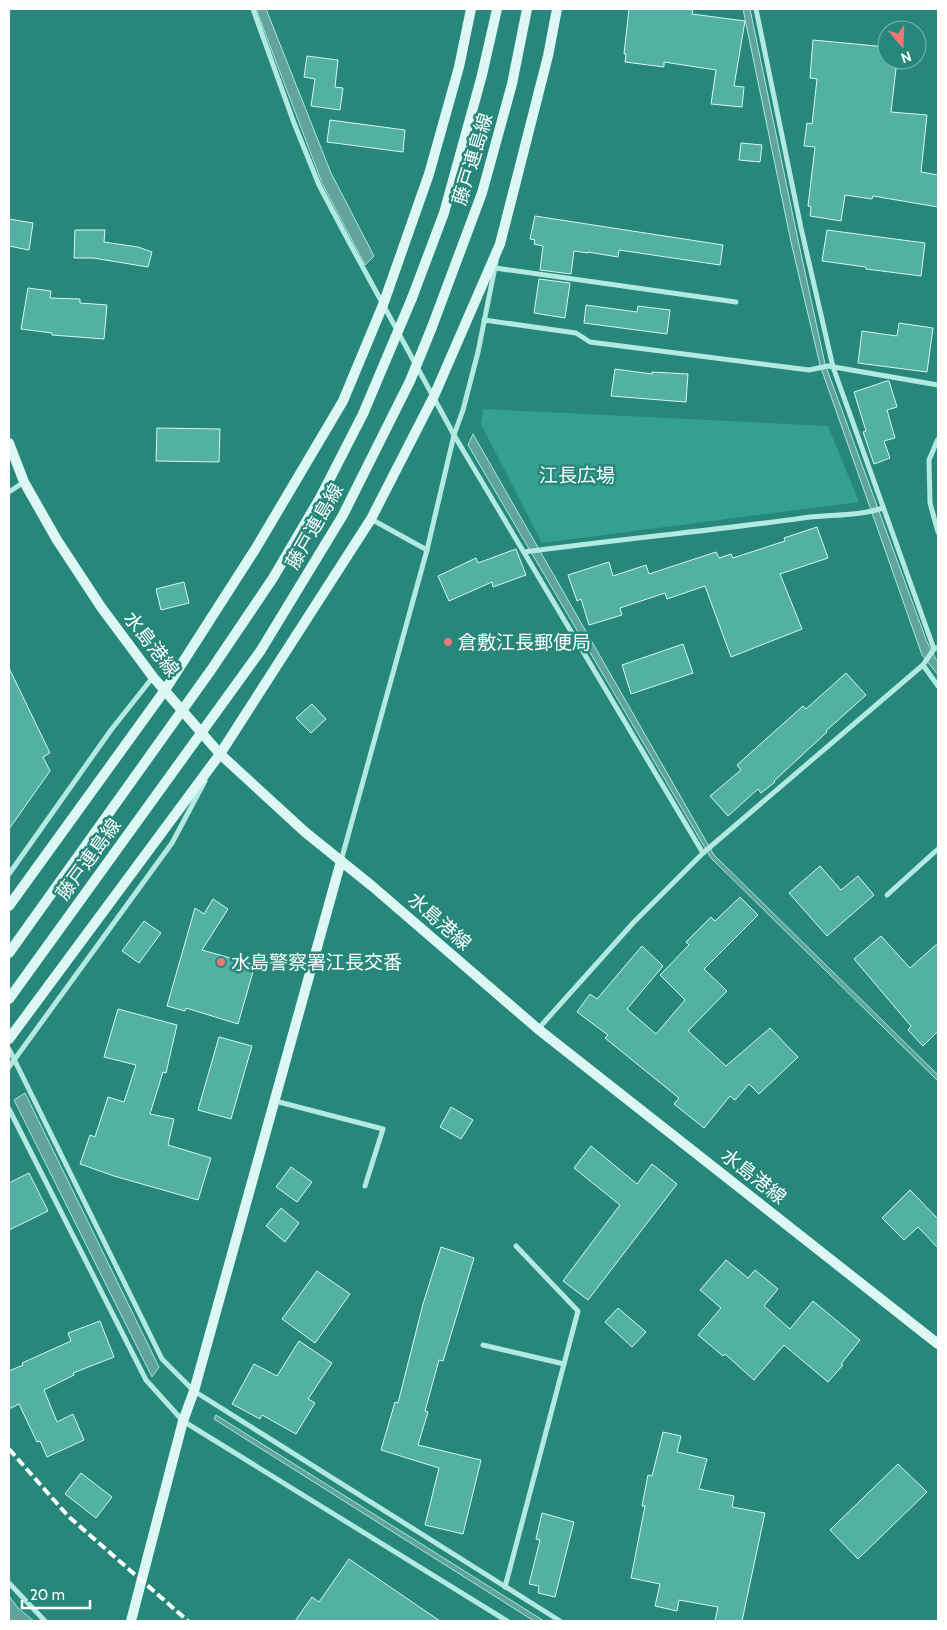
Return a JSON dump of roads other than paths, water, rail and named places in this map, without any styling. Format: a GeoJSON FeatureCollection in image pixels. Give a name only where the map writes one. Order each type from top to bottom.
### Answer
{"type":"FeatureCollection","features":[{"type":"Feature","properties":{"kind":"main road"},"geometry":{"type":"LineString","coordinates":[[9,906],[165,690],[256,548],[343,401],[383,306],[429,174],[459,67],[471,9]]}},
{"type":"Feature","properties":{"kind":"main road","name":"藤戸連島線"},"geometry":{"type":"LineString","coordinates":[[9,952],[211,670],[273,578],[320,498],[363,414],[412,298],[444,213],[482,75],[497,9]]}},
{"type":"Feature","properties":{"kind":"main road","name":"藤戸連島線"},"geometry":{"type":"LineString","coordinates":[[9,999],[261,650],[343,515],[410,381],[482,193],[512,84],[527,9]]}},
{"type":"Feature","properties":{"kind":"main road"},"geometry":{"type":"LineString","coordinates":[[9,1038],[220,754],[372,519],[434,396],[500,244],[548,56],[557,9]]}},
{"type":"Feature","properties":{"kind":"main road","name":"水島港線"},"geometry":{"type":"LineString","coordinates":[[9,443],[24,482],[57,540],[101,607],[153,677],[220,754],[305,832],[538,1029],[938,1344]]}},
{"type":"Feature","properties":{"kind":"main road"},"geometry":{"type":"LineString","coordinates":[[130,1621],[183,1421],[194,1391],[341,861]]}},
{"type":"Feature","properties":{"kind":"street"},"geometry":{"type":"LineString","coordinates":[[253,9],[294,123],[320,185],[383,306],[454,435],[704,852]]}},
{"type":"Feature","properties":{"kind":"street"},"geometry":{"type":"LineString","coordinates":[[538,1029],[634,922],[704,852],[924,663],[935,650],[830,366],[756,9]]}},
{"type":"Feature","properties":{"kind":"street"},"geometry":{"type":"LineString","coordinates":[[341,861],[427,550],[454,435],[466,400],[478,352],[500,244]]}},
{"type":"Feature","properties":{"kind":"street"},"geometry":{"type":"LineString","coordinates":[[495,268],[736,302]]}},
{"type":"Feature","properties":{"kind":"street"},"geometry":{"type":"LineString","coordinates":[[484,320],[576,333],[590,342],[809,370],[830,366],[938,385]]}},
{"type":"Feature","properties":{"kind":"street"},"geometry":{"type":"LineString","coordinates":[[938,439],[929,460],[930,502],[938,532]]}},
{"type":"Feature","properties":{"kind":"street"},"geometry":{"type":"LineString","coordinates":[[9,492],[24,482]]}},
{"type":"Feature","properties":{"kind":"street"},"geometry":{"type":"LineString","coordinates":[[525,552],[812,516],[870,512],[881,508]]}},
{"type":"Feature","properties":{"kind":"street"},"geometry":{"type":"LineString","coordinates":[[372,519],[427,550]]}},
{"type":"Feature","properties":{"kind":"street"},"geometry":{"type":"LineString","coordinates":[[924,663],[938,686]]}},
{"type":"Feature","properties":{"kind":"street"},"geometry":{"type":"LineString","coordinates":[[9,874],[113,728],[153,677]]}},
{"type":"Feature","properties":{"kind":"street"},"geometry":{"type":"LineString","coordinates":[[9,1067],[172,844],[220,754]]}},
{"type":"Feature","properties":{"kind":"street"},"geometry":{"type":"LineString","coordinates":[[887,895],[938,849]]}},
{"type":"Feature","properties":{"kind":"street"},"geometry":{"type":"LineString","coordinates":[[9,1049],[162,1359],[194,1391],[560,1621]]}},
{"type":"Feature","properties":{"kind":"street"},"geometry":{"type":"LineString","coordinates":[[275,1101],[383,1129],[365,1186]]}},
{"type":"Feature","properties":{"kind":"street"},"geometry":{"type":"LineString","coordinates":[[9,1109],[146,1380],[183,1421],[507,1621]]}},
{"type":"Feature","properties":{"kind":"street"},"geometry":{"type":"LineString","coordinates":[[505,1587],[578,1311],[516,1246]]}},
{"type":"Feature","properties":{"kind":"street"},"geometry":{"type":"LineString","coordinates":[[483,1345],[564,1364]]}},
{"type":"Feature","properties":{"kind":"street"},"geometry":{"type":"LineString","coordinates":[[9,1583],[45,1621]]}},
{"type":"Feature","properties":{"kind":"water"},"geometry":{"type":"Polygon","coordinates":[[[256,9],[266,9],[331,173],[374,256],[365,265],[322,183],[256,9]]]}},
{"type":"Feature","properties":{"kind":"water"},"geometry":{"type":"Polygon","coordinates":[[[743,9],[750,9],[825,364],[927,642],[938,663],[938,675],[922,655],[820,365],[791,242],[743,9]]]}},
{"type":"Feature","properties":{"kind":"water"},"geometry":{"type":"Polygon","coordinates":[[[473,434],[714,855],[938,1075],[938,1081],[711,858],[468,445],[473,434]]]}},
{"type":"Feature","properties":{"kind":"water"},"geometry":{"type":"Polygon","coordinates":[[[25,1093],[159,1367],[152,1377],[14,1100],[25,1093]]]}},
{"type":"Feature","properties":{"kind":"water"},"geometry":{"type":"Polygon","coordinates":[[[216,1415],[544,1621],[534,1621],[214,1419],[216,1415]]]}},
{"type":"Feature","properties":{"kind":"water"},"geometry":{"type":"Polygon","coordinates":[[[9,1596],[18,1608],[34,1621],[9,1621],[9,1596]]]}},
{"type":"Feature","properties":{"kind":"railway"},"geometry":{"type":"LineString","coordinates":[[9,1449],[68,1516],[188,1621]]}},
{"type":"Feature","properties":{"kind":"place","name":"倉敷江長郵便局"},"geometry":{"type":"Point","coordinates":[448,642]}},
{"type":"Feature","properties":{"kind":"place","name":"水島警察署江長交番"},"geometry":{"type":"Point","coordinates":[221,962]}},
{"type":"Feature","properties":{"kind":"park label","name":"江長広場"},"geometry":{"type":"Point","coordinates":[577,475]}}]}
